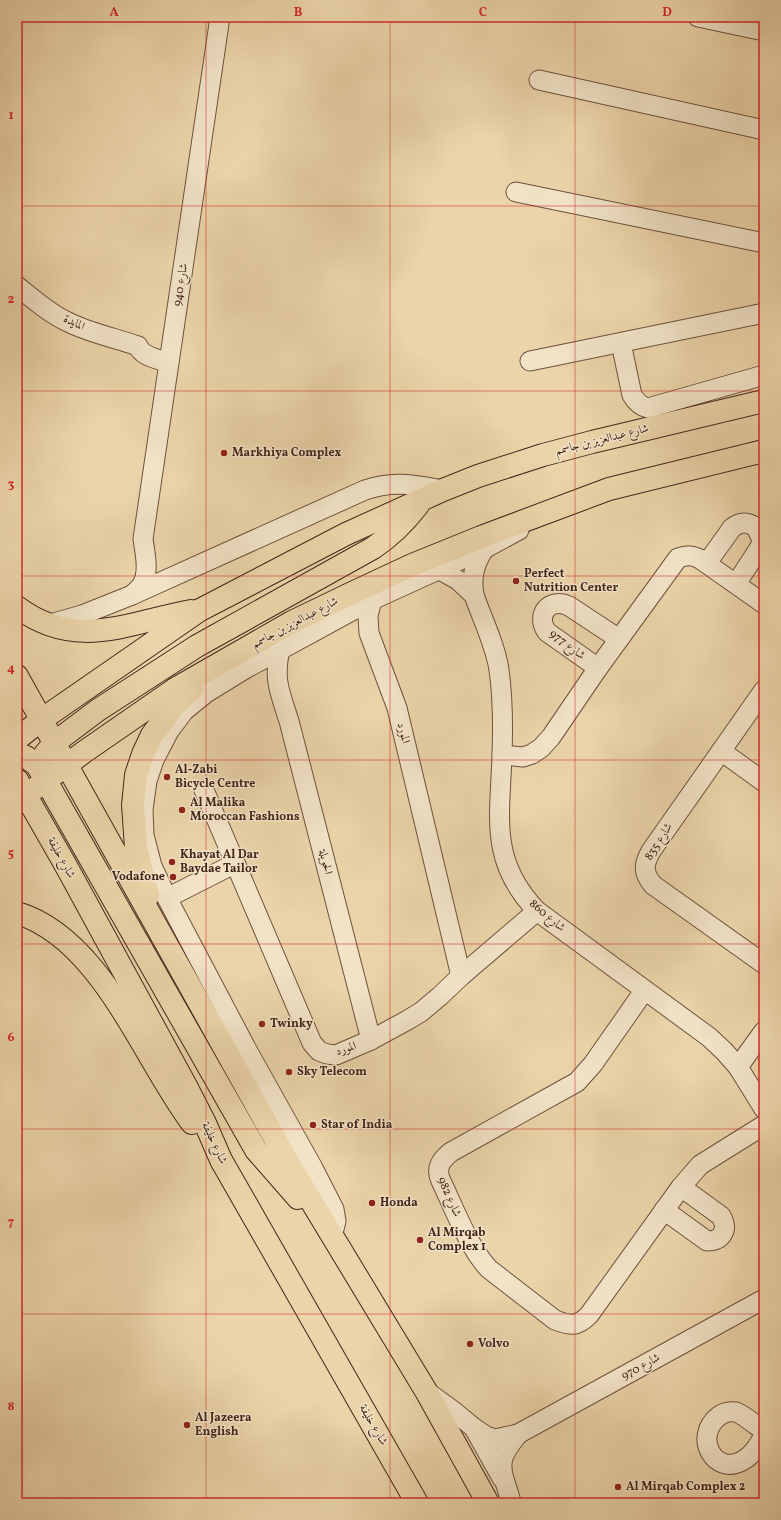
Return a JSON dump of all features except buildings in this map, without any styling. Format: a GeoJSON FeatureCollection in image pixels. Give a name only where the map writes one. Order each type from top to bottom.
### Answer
{"type":"FeatureCollection","features":[{"type":"Feature","properties":{"kind":"main road","name":"شارع عبدالعزيز بن جاسمم"},"geometry":{"type":"LineString","coordinates":[[41,720],[200,610],[346,534],[422,501],[443,490],[478,476],[543,455],[760,401]]}},
{"type":"Feature","properties":{"kind":"main road","name":"شارع عبدالعزيز بن جاسمم"},"geometry":{"type":"LineString","coordinates":[[66,766],[175,689],[240,662],[292,622],[412,565],[481,537],[609,489],[764,451]]}},
{"type":"Feature","properties":{"kind":"main road"},"geometry":{"type":"LineString","coordinates":[[29,752],[198,646],[373,548],[386,539],[406,521],[422,501]]}},
{"type":"Feature","properties":{"kind":"main road"},"geometry":{"type":"LineString","coordinates":[[17,607],[47,625],[84,632],[107,630],[200,610]]}},
{"type":"Feature","properties":{"kind":"main road"},"geometry":{"type":"LineString","coordinates":[[155,926],[136,848],[133,805],[136,775],[143,754],[152,735],[174,706],[203,679],[240,662]]}},
{"type":"Feature","properties":{"kind":"main road"},"geometry":{"type":"LineString","coordinates":[[17,676],[41,720],[29,752],[20,793]]}},
{"type":"Feature","properties":{"kind":"main road"},"geometry":{"type":"LineString","coordinates":[[29,752],[66,766],[293,1171],[426,1391],[488,1503]]}},
{"type":"Feature","properties":{"kind":"main road"},"geometry":{"type":"LineString","coordinates":[[29,752],[256,1150],[332,1237]]}},
{"type":"Feature","properties":{"kind":"main road","name":"شارع خليفة"},"geometry":{"type":"LineString","coordinates":[[20,793],[65,864],[186,1086],[205,1123],[221,1160],[418,1503]]}},
{"type":"Feature","properties":{"kind":"main road"},"geometry":{"type":"LineString","coordinates":[[17,913],[28,917],[52,930],[74,946],[99,976],[184,1113],[221,1160]]}},
{"type":"Feature","properties":{"kind":"street","name":"شارع 940"},"geometry":{"type":"LineString","coordinates":[[132,595],[142,586],[145,577],[145,552],[143,539],[220,17]]}},
{"type":"Feature","properties":{"kind":"street"},"geometry":{"type":"LineString","coordinates":[[698,17],[760,26]]}},
{"type":"Feature","properties":{"kind":"street"},"geometry":{"type":"LineString","coordinates":[[539,80],[764,130]]}},
{"type":"Feature","properties":{"kind":"street"},"geometry":{"type":"LineString","coordinates":[[516,192],[764,243]]}},
{"type":"Feature","properties":{"kind":"street","name":"المايدة"},"geometry":{"type":"LineString","coordinates":[[17,286],[47,310],[66,321],[84,329],[138,346],[142,352],[146,354],[170,354]]}},
{"type":"Feature","properties":{"kind":"street"},"geometry":{"type":"LineString","coordinates":[[530,361],[764,313]]}},
{"type":"Feature","properties":{"kind":"street","name":"شارع عبدالعزيز بن جاسمم"},"geometry":{"type":"LineString","coordinates":[[621,343],[632,395],[642,407],[648,408],[764,375]]}},
{"type":"Feature","properties":{"kind":"street"},"geometry":{"type":"LineString","coordinates":[[47,625],[82,615],[132,595],[365,490],[380,485],[412,485],[443,490]]}},
{"type":"Feature","properties":{"kind":"street","name":"شارع عبدالعزيز بن جاسمم"},"geometry":{"type":"LineString","coordinates":[[167,898],[152,866],[144,836],[143,810],[147,781],[154,760],[169,731],[184,711],[240,662],[280,649],[372,600],[484,549],[520,529],[541,514]]}},
{"type":"Feature","properties":{"kind":"street"},"geometry":{"type":"LineString","coordinates":[[707,563],[732,528],[745,522],[756,527],[762,540],[760,547],[736,584]]}},
{"type":"Feature","properties":{"kind":"street","name":"شارع 860"},"geometry":{"type":"LineString","coordinates":[[484,549],[477,560],[473,571],[472,583],[474,595],[499,668],[502,707],[502,756],[499,808],[501,844],[506,864],[515,884],[524,898],[537,911],[644,991],[709,1037],[738,1067],[764,1109]]}},
{"type":"Feature","properties":{"kind":"street"},"geometry":{"type":"LineString","coordinates":[[145,552],[166,568],[177,570],[188,569]]}},
{"type":"Feature","properties":{"kind":"street","name":"شارع 977"},"geometry":{"type":"LineString","coordinates":[[502,756],[523,757],[532,754],[541,748],[551,737],[598,668],[678,558],[692,555],[707,563],[764,604]]}},
{"type":"Feature","properties":{"kind":"street","name":"شارع 860"},"geometry":{"type":"LineString","coordinates":[[438,570],[458,580],[474,595]]}},
{"type":"Feature","properties":{"kind":"street","name":"المورد"},"geometry":{"type":"LineString","coordinates":[[372,600],[368,616],[369,633],[397,708],[461,976]]}},
{"type":"Feature","properties":{"kind":"street","name":"شارع 977"},"geometry":{"type":"LineString","coordinates":[[598,668],[547,632],[544,627],[542,616],[548,607],[558,603],[569,606],[619,639]]}},
{"type":"Feature","properties":{"kind":"street","name":"المورد"},"geometry":{"type":"LineString","coordinates":[[343,615],[358,622],[369,633]]}},
{"type":"Feature","properties":{"kind":"street","name":"الحويلة"},"geometry":{"type":"LineString","coordinates":[[280,649],[277,661],[277,685],[289,721],[371,1040]]}},
{"type":"Feature","properties":{"kind":"street"},"geometry":{"type":"LineString","coordinates":[[240,662],[268,677],[277,685]]}},
{"type":"Feature","properties":{"kind":"street","name":"شارع 835"},"geometry":{"type":"LineString","coordinates":[[764,690],[651,851],[646,861],[645,871],[648,879],[653,885],[764,964]]}},
{"type":"Feature","properties":{"kind":"street"},"geometry":{"type":"LineString","coordinates":[[721,751],[764,782]]}},
{"type":"Feature","properties":{"kind":"street","name":"المورد"},"geometry":{"type":"LineString","coordinates":[[204,790],[234,864],[312,1043],[319,1051],[327,1054],[336,1055],[371,1040],[421,1012],[537,911]]}},
{"type":"Feature","properties":{"kind":"street"},"geometry":{"type":"LineString","coordinates":[[234,864],[167,898],[246,1048],[313,1168],[334,1209],[336,1221],[332,1237]]}},
{"type":"Feature","properties":{"kind":"street","name":"شارع 982"},"geometry":{"type":"LineString","coordinates":[[644,991],[585,1075],[569,1087],[451,1152],[440,1163],[439,1176],[481,1262],[489,1270],[555,1320],[566,1324],[575,1325],[582,1322],[589,1315],[681,1187],[700,1165],[764,1125]]}},
{"type":"Feature","properties":{"kind":"street"},"geometry":{"type":"LineString","coordinates":[[738,1067],[764,1031]]}},
{"type":"Feature","properties":{"kind":"street"},"geometry":{"type":"LineString","coordinates":[[664,1210],[706,1240],[714,1241],[725,1230],[725,1223],[721,1216],[681,1187]]}},
{"type":"Feature","properties":{"kind":"street","name":"شارع 970"},"geometry":{"type":"LineString","coordinates":[[426,1391],[486,1436],[495,1439],[518,1434],[764,1299]]}},
{"type":"Feature","properties":{"kind":"street"},"geometry":{"type":"LineString","coordinates":[[764,1431],[737,1413],[728,1411],[722,1413],[711,1423],[706,1437],[707,1446],[717,1460],[725,1464],[735,1464],[752,1454],[764,1436]]}},
{"type":"Feature","properties":{"kind":"street"},"geometry":{"type":"LineString","coordinates":[[474,1428],[504,1481]]}},
{"type":"Feature","properties":{"kind":"street","name":"شارع 970"},"geometry":{"type":"LineString","coordinates":[[511,1503],[504,1481],[501,1461],[507,1449],[518,1434]]}},
{"type":"Feature","properties":{"kind":"place","name":"Markhiya Complex"},"geometry":{"type":"Point","coordinates":[224,453]}},
{"type":"Feature","properties":{"kind":"place","name":"Perfect Nutrition Center"},"geometry":{"type":"Point","coordinates":[516,581]}},
{"type":"Feature","properties":{"kind":"place","name":"Al-Zabi Bicycle Centre"},"geometry":{"type":"Point","coordinates":[167,777]}},
{"type":"Feature","properties":{"kind":"place","name":"Al Malika Moroccan Fashions"},"geometry":{"type":"Point","coordinates":[182,810]}},
{"type":"Feature","properties":{"kind":"place","name":"Khayat Al Dar Baydae Tailor"},"geometry":{"type":"Point","coordinates":[172,862]}},
{"type":"Feature","properties":{"kind":"place","name":"Vodafone"},"geometry":{"type":"Point","coordinates":[173,877]}},
{"type":"Feature","properties":{"kind":"place","name":"Twinky"},"geometry":{"type":"Point","coordinates":[262,1024]}},
{"type":"Feature","properties":{"kind":"place","name":"Sky Telecom"},"geometry":{"type":"Point","coordinates":[289,1072]}},
{"type":"Feature","properties":{"kind":"place","name":"Star of India"},"geometry":{"type":"Point","coordinates":[313,1125]}},
{"type":"Feature","properties":{"kind":"place","name":"Honda"},"geometry":{"type":"Point","coordinates":[372,1203]}},
{"type":"Feature","properties":{"kind":"place","name":"Al Mirqab Complex 1"},"geometry":{"type":"Point","coordinates":[420,1240]}},
{"type":"Feature","properties":{"kind":"place","name":"Volvo"},"geometry":{"type":"Point","coordinates":[470,1344]}},
{"type":"Feature","properties":{"kind":"place","name":"Al Jazeera English"},"geometry":{"type":"Point","coordinates":[187,1425]}},
{"type":"Feature","properties":{"kind":"place","name":"Al Mirqab Complex 2"},"geometry":{"type":"Point","coordinates":[618,1487]}}]}
